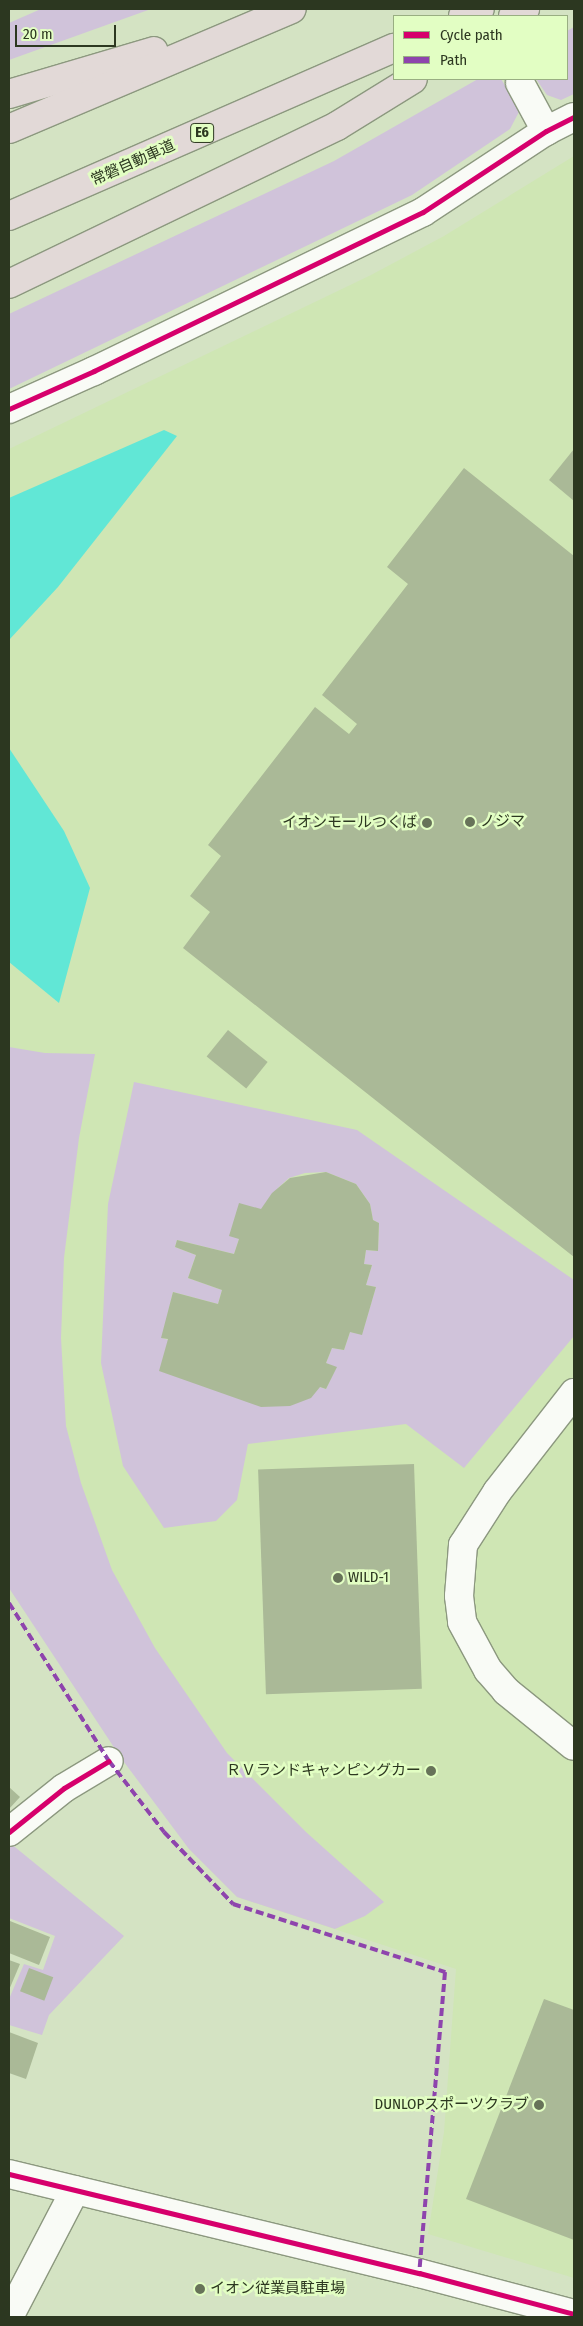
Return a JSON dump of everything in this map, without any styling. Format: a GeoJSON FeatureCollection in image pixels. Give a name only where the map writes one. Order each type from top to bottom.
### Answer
{"type":"FeatureCollection","features":[{"type":"Feature","properties":{"kind":"highway"},"geometry":{"type":"LineString","coordinates":[[465,15],[480,9]]}},
{"type":"Feature","properties":{"kind":"highway"},"geometry":{"type":"LineString","coordinates":[[9,94],[286,12]]}},
{"type":"Feature","properties":{"kind":"highway"},"geometry":{"type":"LineString","coordinates":[[9,129],[286,12]]}},
{"type":"Feature","properties":{"kind":"highway","name":"常磐自動車道"},"geometry":{"type":"LineString","coordinates":[[9,216],[393,48]]}},
{"type":"Feature","properties":{"kind":"highway"},"geometry":{"type":"LineString","coordinates":[[9,284],[337,126],[411,80]]}},
{"type":"Feature","properties":{"kind":"street"},"geometry":{"type":"LineString","coordinates":[[520,83],[546,131]]}},
{"type":"Feature","properties":{"kind":"street"},"geometry":{"type":"LineString","coordinates":[[9,409],[103,367],[423,212],[546,131],[574,117]]}},
{"type":"Feature","properties":{"kind":"street"},"geometry":{"type":"LineString","coordinates":[[574,1393],[497,1492],[463,1545],[459,1596],[462,1622],[488,1670],[506,1691],[574,1746]]}},
{"type":"Feature","properties":{"kind":"street"},"geometry":{"type":"LineString","coordinates":[[9,1832],[64,1788],[109,1761]]}},
{"type":"Feature","properties":{"kind":"street"},"geometry":{"type":"LineString","coordinates":[[9,2174],[419,2273],[574,2314]]}},
{"type":"Feature","properties":{"kind":"street"},"geometry":{"type":"LineString","coordinates":[[9,2317],[75,2190]]}},
{"type":"Feature","properties":{"kind":"shaded area"},"geometry":{"type":"Polygon","coordinates":[[[41,9],[151,9],[9,60],[9,23],[41,9]]]}},
{"type":"Feature","properties":{"kind":"shaded area"},"geometry":{"type":"Polygon","coordinates":[[[574,27],[574,94],[561,100],[547,95],[537,80],[568,80],[568,30],[574,27]]]}},
{"type":"Feature","properties":{"kind":"shaded area"},"geometry":{"type":"Polygon","coordinates":[[[476,80],[502,80],[520,110],[510,129],[412,195],[9,389],[9,314],[334,161],[476,80]]]}},
{"type":"Feature","properties":{"kind":"shaded area"},"geometry":{"type":"Polygon","coordinates":[[[574,156],[574,2278],[428,2234],[444,2132],[456,1969],[237,1897],[189,1849],[9,1588],[9,449],[371,275],[444,236],[574,156]]]}},
{"type":"Feature","properties":{"kind":"shaded area"},"geometry":{"type":"Polygon","coordinates":[[[9,1047],[45,1053],[95,1054],[79,1138],[64,1258],[61,1338],[66,1426],[81,1483],[112,1570],[155,1648],[227,1753],[306,1832],[384,1902],[365,1916],[335,1929],[237,1897],[189,1849],[121,1758],[9,1588],[9,1047]]]}},
{"type":"Feature","properties":{"kind":"shaded area"},"geometry":{"type":"Polygon","coordinates":[[[134,1082],[357,1130],[574,1280],[574,1336],[464,1468],[406,1424],[248,1444],[237,1500],[216,1521],[164,1528],[123,1466],[101,1363],[108,1204],[134,1082]],[[326,1172],[305,1173],[289,1178],[279,1187],[239,1239],[234,1254],[177,1240],[175,1247],[196,1255],[188,1278],[222,1290],[218,1304],[173,1292],[162,1338],[326,1389],[336,1368],[326,1363],[332,1348],[344,1350],[350,1332],[362,1334],[376,1287],[366,1285],[372,1265],[364,1264],[366,1250],[378,1251],[379,1223],[373,1220],[370,1204],[356,1184],[326,1172]]]}},
{"type":"Feature","properties":{"kind":"shaded area"},"geometry":{"type":"Polygon","coordinates":[[[10,1843],[124,1936],[49,2015],[42,2035],[9,2025],[9,1999],[24,1964],[43,1970],[55,1936],[9,1918],[10,1843]]]}},
{"type":"Feature","properties":{"kind":"water"},"geometry":{"type":"Polygon","coordinates":[[[164,430],[177,436],[58,587],[9,640],[9,498],[164,430]]]}},
{"type":"Feature","properties":{"kind":"water"},"geometry":{"type":"Polygon","coordinates":[[[9,748],[64,831],[90,888],[59,1003],[9,962],[9,748]]]}},
{"type":"Feature","properties":{"kind":"building"},"geometry":{"type":"Polygon","coordinates":[[[574,449],[574,501],[549,480],[574,449]]]}},
{"type":"Feature","properties":{"kind":"building","name":"イオンモールつくば"},"geometry":{"type":"Polygon","coordinates":[[[464,468],[574,556],[574,1257],[183,948],[210,912],[190,896],[221,856],[208,845],[315,707],[349,734],[357,724],[322,695],[408,584],[387,567],[464,468]]]}},
{"type":"Feature","properties":{"kind":"building"},"geometry":{"type":"Polygon","coordinates":[[[228,1030],[268,1062],[246,1089],[207,1056],[228,1030]]]}},
{"type":"Feature","properties":{"kind":"building"},"geometry":{"type":"Polygon","coordinates":[[[326,1172],[356,1184],[370,1204],[373,1220],[379,1223],[378,1251],[366,1250],[364,1264],[372,1265],[366,1285],[376,1287],[362,1335],[350,1332],[344,1350],[332,1348],[326,1363],[337,1367],[326,1389],[320,1387],[311,1398],[290,1406],[261,1407],[159,1371],[168,1339],[161,1338],[173,1292],[218,1304],[222,1290],[188,1278],[196,1255],[175,1247],[177,1240],[234,1254],[239,1239],[229,1236],[239,1203],[261,1209],[272,1193],[290,1178],[326,1172]]]}},
{"type":"Feature","properties":{"kind":"building","name":"WILD-1"},"geometry":{"type":"Polygon","coordinates":[[[414,1464],[422,1689],[266,1694],[258,1469],[414,1464]]]}},
{"type":"Feature","properties":{"kind":"building"},"geometry":{"type":"Polygon","coordinates":[[[9,1787],[20,1797],[9,1809],[9,1787]]]}},
{"type":"Feature","properties":{"kind":"building"},"geometry":{"type":"Polygon","coordinates":[[[10,1921],[50,1937],[39,1965],[9,1953],[10,1921]]]}},
{"type":"Feature","properties":{"kind":"building"},"geometry":{"type":"Polygon","coordinates":[[[9,1960],[20,1964],[9,1990],[9,1960]]]}},
{"type":"Feature","properties":{"kind":"building"},"geometry":{"type":"Polygon","coordinates":[[[29,1968],[53,1977],[44,2001],[20,1991],[29,1968]]]}},
{"type":"Feature","properties":{"kind":"building","name":"DUNLOPスポーツクラブ"},"geometry":{"type":"Polygon","coordinates":[[[544,1999],[574,2010],[574,2240],[466,2199],[544,1999]]]}},
{"type":"Feature","properties":{"kind":"building"},"geometry":{"type":"Polygon","coordinates":[[[9,2032],[38,2043],[26,2079],[9,2073],[9,2032]]]}},
{"type":"Feature","properties":{"kind":"marked path"},"geometry":{"type":"LineString","coordinates":[[9,1603],[109,1761],[164,1832],[233,1904],[445,1972],[419,2273]]}},
{"type":"Feature","properties":{"kind":"cycle path"},"geometry":{"type":"LineString","coordinates":[[9,409],[94,371],[423,212],[546,131],[574,117]]}},
{"type":"Feature","properties":{"kind":"cycle path"},"geometry":{"type":"LineString","coordinates":[[9,1832],[64,1788],[109,1761]]}},
{"type":"Feature","properties":{"kind":"cycle path"},"geometry":{"type":"LineString","coordinates":[[9,2174],[419,2273],[574,2314]]}},
{"type":"Feature","properties":{"kind":"place","name":"ノジマ"},"geometry":{"type":"Point","coordinates":[470,822]}},
{"type":"Feature","properties":{"kind":"place","name":"イオンモールつくば"},"geometry":{"type":"Point","coordinates":[427,823]}},
{"type":"Feature","properties":{"kind":"place","name":"WILD-1"},"geometry":{"type":"Point","coordinates":[338,1578]}},
{"type":"Feature","properties":{"kind":"place","name":"ＲＶランドキャンピングカー"},"geometry":{"type":"Point","coordinates":[431,1771]}},
{"type":"Feature","properties":{"kind":"place","name":"DUNLOPスポーツクラブ"},"geometry":{"type":"Point","coordinates":[539,2105]}},
{"type":"Feature","properties":{"kind":"place","name":"イオン従業員駐車場"},"geometry":{"type":"Point","coordinates":[200,2289]}}]}
